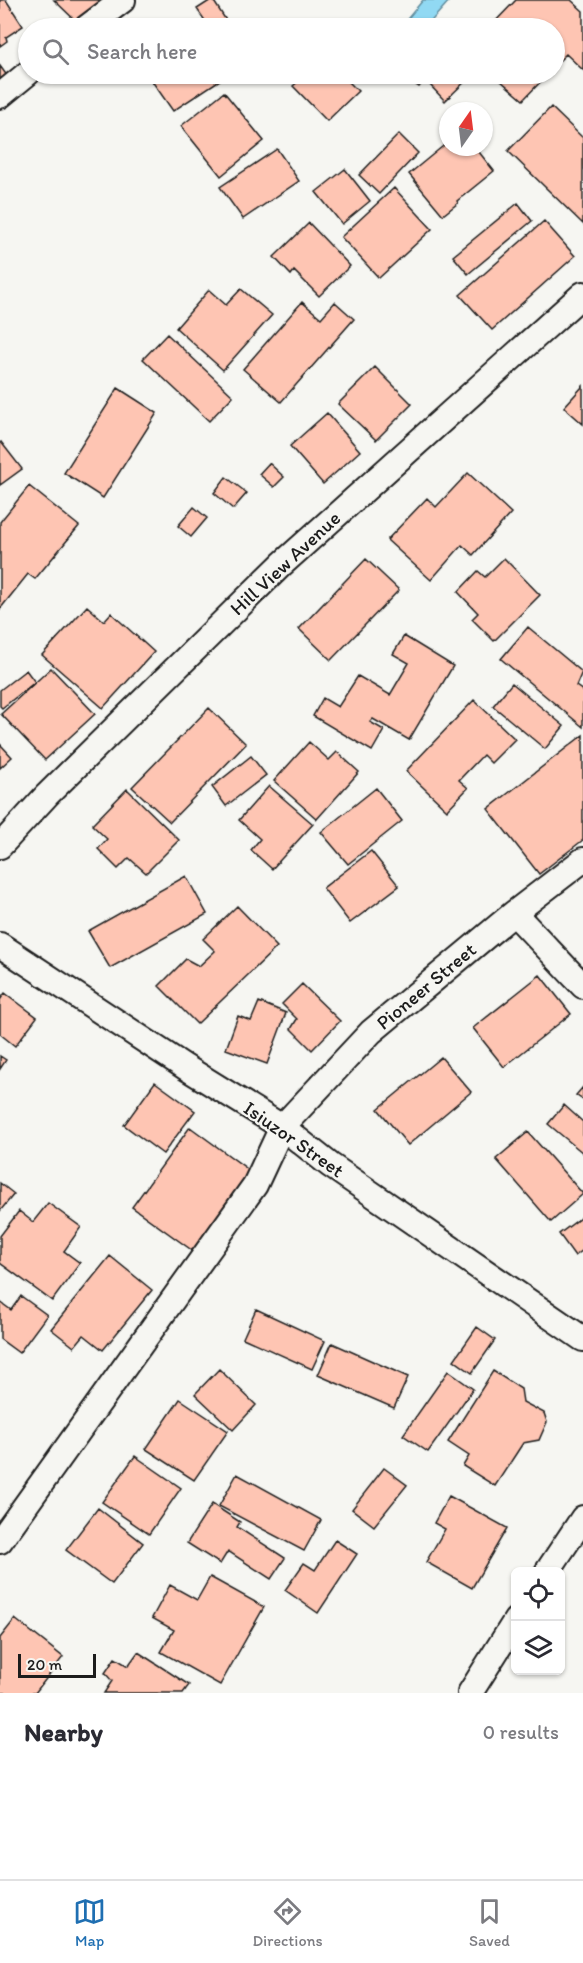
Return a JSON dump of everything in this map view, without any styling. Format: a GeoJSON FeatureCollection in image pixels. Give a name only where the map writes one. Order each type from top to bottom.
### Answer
{"type":"FeatureCollection","features":[{"type":"Feature","properties":{"kind":"street"},"geometry":{"type":"LineString","coordinates":[[99,18],[123,0]]}},
{"type":"Feature","properties":{"kind":"street"},"geometry":{"type":"LineString","coordinates":[[0,96],[18,81]]}},
{"type":"Feature","properties":{"kind":"street","name":"Hill View Avenue"},"geometry":{"type":"LineString","coordinates":[[0,846],[47,795],[282,564],[583,294]]}},
{"type":"Feature","properties":{"kind":"street","name":"Pioneer Street"},"geometry":{"type":"LineString","coordinates":[[0,1541],[255,1185],[282,1126],[372,1032],[514,913],[583,860]]}},
{"type":"Feature","properties":{"kind":"street"},"geometry":{"type":"LineString","coordinates":[[514,913],[583,986]]}},
{"type":"Feature","properties":{"kind":"street","name":"Isiuzor Street"},"geometry":{"type":"LineString","coordinates":[[0,945],[185,1067],[282,1126],[330,1165],[583,1339]]}},
{"type":"Feature","properties":{"kind":"street"},"geometry":{"type":"LineString","coordinates":[[550,1567],[583,1518]]}},
{"type":"Feature","properties":{"kind":"street"},"geometry":{"type":"LineString","coordinates":[[470,1693],[515,1621]]}},
{"type":"Feature","properties":{"kind":"water"},"geometry":{"type":"Polygon","coordinates":[[[423,0],[450,0],[434,18],[408,18],[423,0]]]}},
{"type":"Feature","properties":{"kind":"building"},"geometry":{"type":"Polygon","coordinates":[[[0,0],[6,0],[18,18],[18,29],[6,37],[7,41],[0,46],[0,0]]]}},
{"type":"Feature","properties":{"kind":"building"},"geometry":{"type":"Polygon","coordinates":[[[54,0],[105,0],[87,18],[73,18],[54,0]]]}},
{"type":"Feature","properties":{"kind":"building"},"geometry":{"type":"Polygon","coordinates":[[[213,0],[225,18],[203,18],[197,9],[213,0]]]}},
{"type":"Feature","properties":{"kind":"building"},"geometry":{"type":"Polygon","coordinates":[[[516,0],[571,0],[583,11],[583,70],[565,55],[565,18],[499,18],[516,0]]]}},
{"type":"Feature","properties":{"kind":"building"},"geometry":{"type":"Polygon","coordinates":[[[0,66],[8,77],[0,83],[0,66]]]}},
{"type":"Feature","properties":{"kind":"building"},"geometry":{"type":"Polygon","coordinates":[[[154,84],[214,84],[173,111],[154,84]]]}},
{"type":"Feature","properties":{"kind":"building"},"geometry":{"type":"Polygon","coordinates":[[[295,84],[351,84],[358,91],[327,121],[293,86],[295,84]]]}},
{"type":"Feature","properties":{"kind":"building"},"geometry":{"type":"Polygon","coordinates":[[[431,84],[463,84],[445,101],[431,84]]]}},
{"type":"Feature","properties":{"kind":"building"},"geometry":{"type":"Polygon","coordinates":[[[505,84],[538,84],[523,100],[505,84]]]}},
{"type":"Feature","properties":{"kind":"building"},"geometry":{"type":"Polygon","coordinates":[[[224,92],[264,141],[221,176],[181,126],[224,92]]]}},
{"type":"Feature","properties":{"kind":"building"},"geometry":{"type":"Polygon","coordinates":[[[551,107],[583,138],[583,224],[508,151],[551,107]]]}},
{"type":"Feature","properties":{"kind":"building"},"geometry":{"type":"Polygon","coordinates":[[[399,134],[418,153],[379,194],[359,175],[399,134]]]}},
{"type":"Feature","properties":{"kind":"building"},"geometry":{"type":"Polygon","coordinates":[[[277,149],[299,181],[243,219],[220,187],[277,149]]]}},
{"type":"Feature","properties":{"kind":"building"},"geometry":{"type":"Polygon","coordinates":[[[439,149],[439,156],[482,156],[494,171],[443,215],[409,174],[439,149]]]}},
{"type":"Feature","properties":{"kind":"building"},"geometry":{"type":"Polygon","coordinates":[[[345,169],[370,201],[342,224],[316,192],[345,169]]]}},
{"type":"Feature","properties":{"kind":"building"},"geometry":{"type":"Polygon","coordinates":[[[394,188],[432,229],[379,278],[341,237],[394,188]]]}},
{"type":"Feature","properties":{"kind":"building"},"geometry":{"type":"Polygon","coordinates":[[[518,203],[532,221],[468,274],[453,256],[518,203]]]}},
{"type":"Feature","properties":{"kind":"building"},"geometry":{"type":"Polygon","coordinates":[[[544,221],[575,256],[492,330],[460,295],[544,221]]]}},
{"type":"Feature","properties":{"kind":"building"},"geometry":{"type":"Polygon","coordinates":[[[309,223],[350,266],[319,296],[294,271],[291,275],[274,257],[309,223]]]}},
{"type":"Feature","properties":{"kind":"building"},"geometry":{"type":"Polygon","coordinates":[[[241,289],[272,315],[223,370],[176,328],[209,290],[226,305],[241,289]]]}},
{"type":"Feature","properties":{"kind":"building"},"geometry":{"type":"Polygon","coordinates":[[[302,302],[321,318],[335,302],[354,319],[281,402],[243,369],[302,302]]]}},
{"type":"Feature","properties":{"kind":"building"},"geometry":{"type":"Polygon","coordinates":[[[167,334],[233,396],[209,421],[143,359],[167,334]]]}},
{"type":"Feature","properties":{"kind":"building"},"geometry":{"type":"Polygon","coordinates":[[[375,367],[412,404],[376,440],[338,404],[375,367]]]}},
{"type":"Feature","properties":{"kind":"building"},"geometry":{"type":"Polygon","coordinates":[[[583,386],[583,424],[564,407],[583,386]]]}},
{"type":"Feature","properties":{"kind":"building"},"geometry":{"type":"Polygon","coordinates":[[[118,388],[157,413],[103,498],[64,473],[118,388]]]}},
{"type":"Feature","properties":{"kind":"building"},"geometry":{"type":"Polygon","coordinates":[[[327,413],[360,451],[323,484],[290,446],[327,413]]]}},
{"type":"Feature","properties":{"kind":"building"},"geometry":{"type":"Polygon","coordinates":[[[0,443],[22,469],[0,485],[0,443]]]}},
{"type":"Feature","properties":{"kind":"building"},"geometry":{"type":"Polygon","coordinates":[[[269,463],[284,477],[274,487],[259,474],[269,463]]]}},
{"type":"Feature","properties":{"kind":"building"},"geometry":{"type":"Polygon","coordinates":[[[468,473],[511,513],[473,555],[462,545],[431,580],[387,540],[427,498],[436,507],[468,473]]]}},
{"type":"Feature","properties":{"kind":"building"},"geometry":{"type":"Polygon","coordinates":[[[226,477],[247,493],[233,509],[214,493],[226,477]]]}},
{"type":"Feature","properties":{"kind":"building"},"geometry":{"type":"Polygon","coordinates":[[[29,486],[79,526],[35,579],[28,574],[0,609],[0,522],[29,486]]]}},
{"type":"Feature","properties":{"kind":"building"},"geometry":{"type":"Polygon","coordinates":[[[194,507],[207,518],[191,537],[178,526],[194,507]]]}},
{"type":"Feature","properties":{"kind":"building"},"geometry":{"type":"Polygon","coordinates":[[[504,558],[540,595],[494,641],[472,619],[478,613],[458,592],[478,571],[485,577],[504,558]]]}},
{"type":"Feature","properties":{"kind":"building"},"geometry":{"type":"Polygon","coordinates":[[[366,559],[399,590],[331,660],[299,629],[366,559]]]}},
{"type":"Feature","properties":{"kind":"building"},"geometry":{"type":"Polygon","coordinates":[[[87,606],[104,621],[111,613],[154,652],[103,708],[42,655],[87,606]]]}},
{"type":"Feature","properties":{"kind":"building"},"geometry":{"type":"Polygon","coordinates":[[[528,627],[582,672],[576,686],[583,691],[583,727],[501,659],[528,627]]]}},
{"type":"Feature","properties":{"kind":"building"},"geometry":{"type":"Polygon","coordinates":[[[404,636],[453,666],[409,740],[373,719],[370,722],[384,730],[372,751],[313,716],[323,698],[338,707],[358,676],[390,695],[409,663],[393,654],[404,636]]]}},
{"type":"Feature","properties":{"kind":"building"},"geometry":{"type":"Polygon","coordinates":[[[51,668],[95,714],[45,760],[1,714],[51,668]]]}},
{"type":"Feature","properties":{"kind":"building"},"geometry":{"type":"Polygon","coordinates":[[[26,670],[35,682],[2,708],[0,690],[26,670]]]}},
{"type":"Feature","properties":{"kind":"building"},"geometry":{"type":"Polygon","coordinates":[[[512,683],[564,726],[545,749],[493,706],[512,683]]]}},
{"type":"Feature","properties":{"kind":"building"},"geometry":{"type":"Polygon","coordinates":[[[474,700],[515,739],[491,763],[483,755],[459,780],[468,788],[447,810],[406,771],[474,700]]]}},
{"type":"Feature","properties":{"kind":"building"},"geometry":{"type":"Polygon","coordinates":[[[209,708],[246,744],[170,822],[132,787],[209,708]]]}},
{"type":"Feature","properties":{"kind":"building"},"geometry":{"type":"Polygon","coordinates":[[[583,735],[583,840],[539,874],[488,809],[583,735]]]}},
{"type":"Feature","properties":{"kind":"building"},"geometry":{"type":"Polygon","coordinates":[[[309,742],[329,760],[337,752],[359,772],[317,819],[274,781],[309,742]]]}},
{"type":"Feature","properties":{"kind":"building"},"geometry":{"type":"Polygon","coordinates":[[[0,744],[12,757],[0,768],[0,744]]]}},
{"type":"Feature","properties":{"kind":"building"},"geometry":{"type":"Polygon","coordinates":[[[251,756],[266,775],[226,806],[212,787],[251,756]]]}},
{"type":"Feature","properties":{"kind":"building"},"geometry":{"type":"Polygon","coordinates":[[[269,786],[313,824],[272,869],[251,850],[260,839],[239,820],[269,786]]]}},
{"type":"Feature","properties":{"kind":"building"},"geometry":{"type":"Polygon","coordinates":[[[376,788],[402,821],[348,864],[321,832],[376,788]]]}},
{"type":"Feature","properties":{"kind":"building"},"geometry":{"type":"Polygon","coordinates":[[[127,789],[179,840],[146,873],[129,858],[118,869],[98,849],[107,839],[92,825],[127,789]]]}},
{"type":"Feature","properties":{"kind":"building"},"geometry":{"type":"Polygon","coordinates":[[[371,851],[399,886],[350,923],[323,888],[371,851]]]}},
{"type":"Feature","properties":{"kind":"building"},"geometry":{"type":"Polygon","coordinates":[[[186,876],[207,914],[110,968],[88,931],[186,876]]]}},
{"type":"Feature","properties":{"kind":"building"},"geometry":{"type":"Polygon","coordinates":[[[237,906],[277,947],[197,1024],[159,986],[186,959],[199,966],[215,951],[203,939],[237,906]]]}},
{"type":"Feature","properties":{"kind":"building"},"geometry":{"type":"Polygon","coordinates":[[[540,975],[571,1014],[504,1067],[473,1028],[540,975]]]}},
{"type":"Feature","properties":{"kind":"building"},"geometry":{"type":"Polygon","coordinates":[[[302,984],[340,1021],[312,1050],[291,1029],[297,1019],[282,1004],[302,984]]]}},
{"type":"Feature","properties":{"kind":"building"},"geometry":{"type":"Polygon","coordinates":[[[5,993],[37,1017],[15,1046],[0,1034],[0,1000],[5,993]]]}},
{"type":"Feature","properties":{"kind":"building"},"geometry":{"type":"Polygon","coordinates":[[[259,1002],[286,1013],[267,1064],[226,1049],[238,1016],[251,1021],[259,1002]]]}},
{"type":"Feature","properties":{"kind":"building"},"geometry":{"type":"Polygon","coordinates":[[[0,1056],[6,1060],[0,1069],[0,1056]]]}},
{"type":"Feature","properties":{"kind":"building"},"geometry":{"type":"Polygon","coordinates":[[[441,1057],[471,1092],[408,1145],[378,1109],[441,1057]]]}},
{"type":"Feature","properties":{"kind":"building"},"geometry":{"type":"Polygon","coordinates":[[[155,1082],[195,1111],[163,1154],[124,1125],[155,1082]]]}},
{"type":"Feature","properties":{"kind":"building"},"geometry":{"type":"Polygon","coordinates":[[[583,1087],[583,1100],[576,1095],[583,1087]]]}},
{"type":"Feature","properties":{"kind":"building"},"geometry":{"type":"Polygon","coordinates":[[[564,1105],[583,1122],[583,1153],[548,1124],[564,1105]]]}},
{"type":"Feature","properties":{"kind":"building"},"geometry":{"type":"Polygon","coordinates":[[[190,1127],[250,1171],[193,1251],[132,1207],[190,1127]]]}},
{"type":"Feature","properties":{"kind":"building"},"geometry":{"type":"Polygon","coordinates":[[[528,1132],[583,1194],[551,1222],[496,1159],[528,1132]]]}},
{"type":"Feature","properties":{"kind":"building"},"geometry":{"type":"Polygon","coordinates":[[[0,1183],[14,1194],[0,1211],[0,1183]]]}},
{"type":"Feature","properties":{"kind":"building"},"geometry":{"type":"Polygon","coordinates":[[[48,1203],[81,1227],[64,1251],[80,1263],[52,1301],[0,1263],[0,1236],[19,1211],[33,1222],[48,1203]]]}},
{"type":"Feature","properties":{"kind":"building"},"geometry":{"type":"Polygon","coordinates":[[[583,1216],[583,1250],[575,1256],[559,1234],[583,1216]]]}},
{"type":"Feature","properties":{"kind":"building"},"geometry":{"type":"Polygon","coordinates":[[[110,1256],[152,1290],[103,1350],[84,1335],[74,1347],[51,1329],[110,1256]]]}},
{"type":"Feature","properties":{"kind":"building"},"geometry":{"type":"Polygon","coordinates":[[[21,1296],[47,1315],[19,1353],[0,1339],[0,1302],[11,1310],[21,1296]]]}},
{"type":"Feature","properties":{"kind":"building"},"geometry":{"type":"Polygon","coordinates":[[[256,1309],[325,1341],[312,1369],[243,1338],[256,1309]]]}},
{"type":"Feature","properties":{"kind":"building"},"geometry":{"type":"Polygon","coordinates":[[[477,1327],[495,1340],[472,1373],[454,1360],[477,1327]]]}},
{"type":"Feature","properties":{"kind":"building"},"geometry":{"type":"Polygon","coordinates":[[[332,1343],[408,1377],[394,1408],[318,1375],[332,1343]]]}},
{"type":"Feature","properties":{"kind":"building"},"geometry":{"type":"Polygon","coordinates":[[[219,1369],[256,1405],[233,1430],[195,1394],[219,1369]]]}},
{"type":"Feature","properties":{"kind":"building"},"geometry":{"type":"Polygon","coordinates":[[[448,1371],[473,1389],[428,1452],[403,1435],[448,1371]]]}},
{"type":"Feature","properties":{"kind":"building"},"geometry":{"type":"Polygon","coordinates":[[[493,1371],[521,1389],[523,1402],[544,1413],[547,1422],[539,1440],[523,1443],[495,1486],[463,1466],[469,1456],[448,1442],[493,1371]]]}},
{"type":"Feature","properties":{"kind":"building"},"geometry":{"type":"Polygon","coordinates":[[[180,1399],[228,1431],[194,1480],[146,1449],[180,1399]]]}},
{"type":"Feature","properties":{"kind":"building"},"geometry":{"type":"Polygon","coordinates":[[[135,1456],[181,1488],[149,1534],[102,1502],[135,1456]]]}},
{"type":"Feature","properties":{"kind":"building"},"geometry":{"type":"Polygon","coordinates":[[[384,1468],[407,1485],[374,1526],[352,1509],[384,1468]]]}},
{"type":"Feature","properties":{"kind":"building"},"geometry":{"type":"Polygon","coordinates":[[[237,1474],[321,1520],[304,1551],[219,1506],[237,1474]]]}},
{"type":"Feature","properties":{"kind":"building"},"geometry":{"type":"Polygon","coordinates":[[[449,1496],[507,1528],[472,1588],[426,1562],[445,1529],[434,1523],[449,1496]]]}},
{"type":"Feature","properties":{"kind":"building"},"geometry":{"type":"Polygon","coordinates":[[[212,1504],[240,1522],[237,1527],[285,1558],[271,1579],[228,1551],[220,1564],[187,1543],[212,1504]]]}},
{"type":"Feature","properties":{"kind":"building"},"geometry":{"type":"Polygon","coordinates":[[[98,1508],[143,1543],[112,1584],[66,1550],[98,1508]]]}},
{"type":"Feature","properties":{"kind":"building"},"geometry":{"type":"Polygon","coordinates":[[[335,1540],[357,1554],[318,1613],[285,1590],[304,1563],[315,1570],[335,1540]]]}},
{"type":"Feature","properties":{"kind":"building"},"geometry":{"type":"Polygon","coordinates":[[[210,1577],[264,1607],[220,1685],[161,1652],[174,1630],[152,1618],[170,1585],[197,1600],[210,1577]]]}},
{"type":"Feature","properties":{"kind":"building"},"geometry":{"type":"Polygon","coordinates":[[[15,1619],[63,1657],[35,1693],[0,1693],[0,1638],[15,1619]]]}},
{"type":"Feature","properties":{"kind":"building"},"geometry":{"type":"Polygon","coordinates":[[[138,1652],[189,1685],[183,1693],[104,1693],[112,1681],[105,1673],[115,1658],[128,1666],[138,1652]]]}}]}
